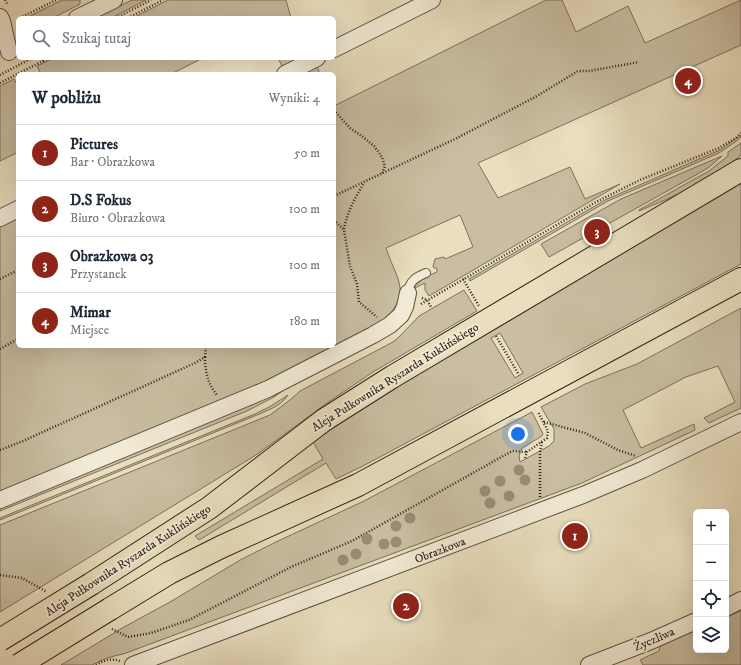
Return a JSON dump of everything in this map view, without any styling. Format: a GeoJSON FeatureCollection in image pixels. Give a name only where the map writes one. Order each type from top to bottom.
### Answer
{"type":"FeatureCollection","features":[{"type":"Feature","properties":{"kind":"main road","name":"Aleja Pułkownika Ryszarda Kuklińskiego"},"geometry":{"type":"LineString","coordinates":[[0,640],[92,584],[209,508],[324,420],[342,408],[741,170]]}},
{"type":"Feature","properties":{"kind":"main road"},"geometry":{"type":"LineString","coordinates":[[19,665],[109,618],[169,573],[221,547],[358,485],[741,278]]}},
{"type":"Feature","properties":{"kind":"street"},"geometry":{"type":"LineString","coordinates":[[81,16],[114,0]]}},
{"type":"Feature","properties":{"kind":"street"},"geometry":{"type":"LineString","coordinates":[[336,48],[432,0]]}},
{"type":"Feature","properties":{"kind":"street"},"geometry":{"type":"LineString","coordinates":[[0,17],[7,50]]}},
{"type":"Feature","properties":{"kind":"street"},"geometry":{"type":"LineString","coordinates":[[289,72],[313,60]]}},
{"type":"Feature","properties":{"kind":"street"},"geometry":{"type":"LineString","coordinates":[[0,218],[16,210]]}},
{"type":"Feature","properties":{"kind":"street"},"geometry":{"type":"LineString","coordinates":[[0,500],[268,389],[390,325],[401,314],[405,307],[408,293]]}},
{"type":"Feature","properties":{"kind":"street","name":"Obrazkowa"},"geometry":{"type":"LineString","coordinates":[[134,665],[583,495],[642,470],[741,422]]}},
{"type":"Feature","properties":{"kind":"street"},"geometry":{"type":"LineString","coordinates":[[729,606],[741,600]]}},
{"type":"Feature","properties":{"kind":"street","name":"Życzliwa"},"geometry":{"type":"LineString","coordinates":[[589,665],[652,641],[693,622]]}},
{"type":"Feature","properties":{"kind":"lane"},"geometry":{"type":"LineString","coordinates":[[408,293],[408,285],[417,277],[426,273]]}},
{"type":"Feature","properties":{"kind":"path"},"geometry":{"type":"LineString","coordinates":[[24,16],[56,0]]}},
{"type":"Feature","properties":{"kind":"path"},"geometry":{"type":"LineString","coordinates":[[120,16],[151,0]]}},
{"type":"Feature","properties":{"kind":"path"},"geometry":{"type":"LineString","coordinates":[[132,16],[163,0]]}},
{"type":"Feature","properties":{"kind":"path"},"geometry":{"type":"LineString","coordinates":[[0,75],[29,60]]}},
{"type":"Feature","properties":{"kind":"path"},"geometry":{"type":"LineString","coordinates":[[22,72],[43,61]]}},
{"type":"Feature","properties":{"kind":"path"},"geometry":{"type":"LineString","coordinates":[[336,195],[470,131],[537,96],[578,71],[589,71],[639,62]]}},
{"type":"Feature","properties":{"kind":"path"},"geometry":{"type":"LineString","coordinates":[[0,83],[16,75]]}},
{"type":"Feature","properties":{"kind":"path"},"geometry":{"type":"LineString","coordinates":[[336,112],[350,128],[363,136],[374,146],[382,157],[385,166],[382,174]]}},
{"type":"Feature","properties":{"kind":"path"},"geometry":{"type":"LineString","coordinates":[[364,182],[352,204],[346,219],[344,230],[350,266],[357,284],[359,302],[373,314],[390,325]]}},
{"type":"Feature","properties":{"kind":"path"},"geometry":{"type":"LineString","coordinates":[[336,222],[344,230]]}},
{"type":"Feature","properties":{"kind":"path"},"geometry":{"type":"LineString","coordinates":[[0,279],[16,271]]}},
{"type":"Feature","properties":{"kind":"path"},"geometry":{"type":"LineString","coordinates":[[463,279],[479,306]]}},
{"type":"Feature","properties":{"kind":"path"},"geometry":{"type":"LineString","coordinates":[[496,335],[519,375]]}},
{"type":"Feature","properties":{"kind":"path"},"geometry":{"type":"LineString","coordinates":[[0,349],[16,340]]}},
{"type":"Feature","properties":{"kind":"path"},"geometry":{"type":"LineString","coordinates":[[206,348],[205,368],[211,388],[225,407]]}},
{"type":"Feature","properties":{"kind":"path"},"geometry":{"type":"LineString","coordinates":[[0,450],[95,409],[205,357]]}},
{"type":"Feature","properties":{"kind":"path"},"geometry":{"type":"LineString","coordinates":[[525,458],[527,452],[547,438],[548,431],[538,412]]}},
{"type":"Feature","properties":{"kind":"path"},"geometry":{"type":"LineString","coordinates":[[544,422],[585,433],[618,450],[640,458]]}},
{"type":"Feature","properties":{"kind":"path"},"geometry":{"type":"LineString","coordinates":[[540,500],[540,452],[542,441]]}},
{"type":"Feature","properties":{"kind":"path"},"geometry":{"type":"LineString","coordinates":[[109,618],[128,637],[151,633],[189,620],[291,567],[352,541],[512,451],[527,452]]}},
{"type":"Feature","properties":{"kind":"path"},"geometry":{"type":"LineString","coordinates":[[0,575],[22,578],[48,593]]}},
{"type":"Feature","properties":{"kind":"path"},"geometry":{"type":"LineString","coordinates":[[96,665],[105,660],[116,659],[134,665]]}},
{"type":"Feature","properties":{"kind":"shaded area"},"geometry":{"type":"Polygon","coordinates":[[[62,0],[80,0],[80,4],[57,16],[30,16],[62,0]]]}},
{"type":"Feature","properties":{"kind":"shaded area"},"geometry":{"type":"Polygon","coordinates":[[[132,0],[146,0],[115,16],[100,16],[132,0]]]}},
{"type":"Feature","properties":{"kind":"shaded area"},"geometry":{"type":"Polygon","coordinates":[[[168,0],[286,0],[290,16],[137,16],[168,0]]]}},
{"type":"Feature","properties":{"kind":"shaded area"},"geometry":{"type":"Polygon","coordinates":[[[546,0],[562,0],[576,32],[628,6],[645,43],[741,0],[741,45],[478,163],[498,198],[570,167],[585,199],[620,184],[429,296],[425,290],[425,283],[415,288],[415,286],[425,277],[437,272],[437,269],[433,267],[435,259],[444,257],[445,259],[473,247],[460,215],[386,248],[400,285],[398,301],[393,310],[384,320],[336,346],[336,105],[546,0]]]}},
{"type":"Feature","properties":{"kind":"shaded area"},"geometry":{"type":"Polygon","coordinates":[[[50,60],[199,60],[175,72],[40,72],[37,66],[50,60]]]}},
{"type":"Feature","properties":{"kind":"shaded area"},"geometry":{"type":"Polygon","coordinates":[[[279,60],[298,60],[284,70],[279,60]]]}},
{"type":"Feature","properties":{"kind":"shaded area"},"geometry":{"type":"Polygon","coordinates":[[[316,64],[319,72],[300,72],[316,64]]]}},
{"type":"Feature","properties":{"kind":"shaded area"},"geometry":{"type":"Polygon","coordinates":[[[14,79],[16,82],[16,153],[0,161],[0,86],[14,79]]]}},
{"type":"Feature","properties":{"kind":"shaded area"},"geometry":{"type":"Polygon","coordinates":[[[741,135],[738,140],[719,153],[608,201],[470,281],[469,279],[607,199],[720,150],[741,135]]]}},
{"type":"Feature","properties":{"kind":"shaded area"},"geometry":{"type":"Polygon","coordinates":[[[741,143],[741,155],[718,173],[666,200],[639,211],[709,171],[728,156],[728,152],[741,143]]]}},
{"type":"Feature","properties":{"kind":"shaded area"},"geometry":{"type":"Polygon","coordinates":[[[722,156],[708,168],[549,257],[541,244],[621,199],[722,156]]]}},
{"type":"Feature","properties":{"kind":"shaded area"},"geometry":{"type":"Polygon","coordinates":[[[741,183],[741,264],[363,466],[336,479],[326,463],[199,540],[195,536],[323,459],[313,442],[371,402],[741,183]],[[500,333],[491,338],[515,378],[523,373],[500,333]]]}},
{"type":"Feature","properties":{"kind":"shaded area"},"geometry":{"type":"Polygon","coordinates":[[[16,217],[16,348],[331,348],[277,377],[0,493],[0,225],[16,217]]]}},
{"type":"Feature","properties":{"kind":"shaded area"},"geometry":{"type":"Polygon","coordinates":[[[464,290],[477,311],[373,372],[330,401],[256,455],[0,612],[0,525],[270,415],[300,391],[393,342],[419,316],[464,290]]]}},
{"type":"Feature","properties":{"kind":"shaded area"},"geometry":{"type":"Polygon","coordinates":[[[741,308],[741,408],[709,423],[704,418],[735,402],[718,366],[686,377],[623,410],[641,448],[694,424],[695,430],[582,483],[126,653],[107,658],[92,665],[61,665],[242,559],[364,501],[532,412],[543,434],[522,448],[519,456],[520,462],[549,446],[554,441],[554,429],[541,407],[585,384],[637,364],[741,308]]]}},
{"type":"Feature","properties":{"kind":"shaded area"},"geometry":{"type":"Polygon","coordinates":[[[288,387],[274,397],[247,411],[0,511],[0,507],[288,387]]]}},
{"type":"Feature","properties":{"kind":"shaded area"},"geometry":{"type":"Polygon","coordinates":[[[288,395],[282,402],[267,411],[0,520],[0,518],[255,414],[288,395]]]}},
{"type":"Feature","properties":{"kind":"shaded area"},"geometry":{"type":"Polygon","coordinates":[[[741,611],[741,665],[643,665],[640,660],[659,651],[661,643],[693,630],[693,653],[729,653],[729,616],[741,611]]]}},
{"type":"Feature","properties":{"kind":"place","name":"Mimar"},"geometry":{"type":"Point","coordinates":[688,81]}},
{"type":"Feature","properties":{"kind":"place","name":"Obrazkowa 03"},"geometry":{"type":"Point","coordinates":[597,232]}},
{"type":"Feature","properties":{"kind":"place","name":"Pictures"},"geometry":{"type":"Point","coordinates":[575,536]}},
{"type":"Feature","properties":{"kind":"place","name":"D.S Fokus"},"geometry":{"type":"Point","coordinates":[406,606]}}]}
